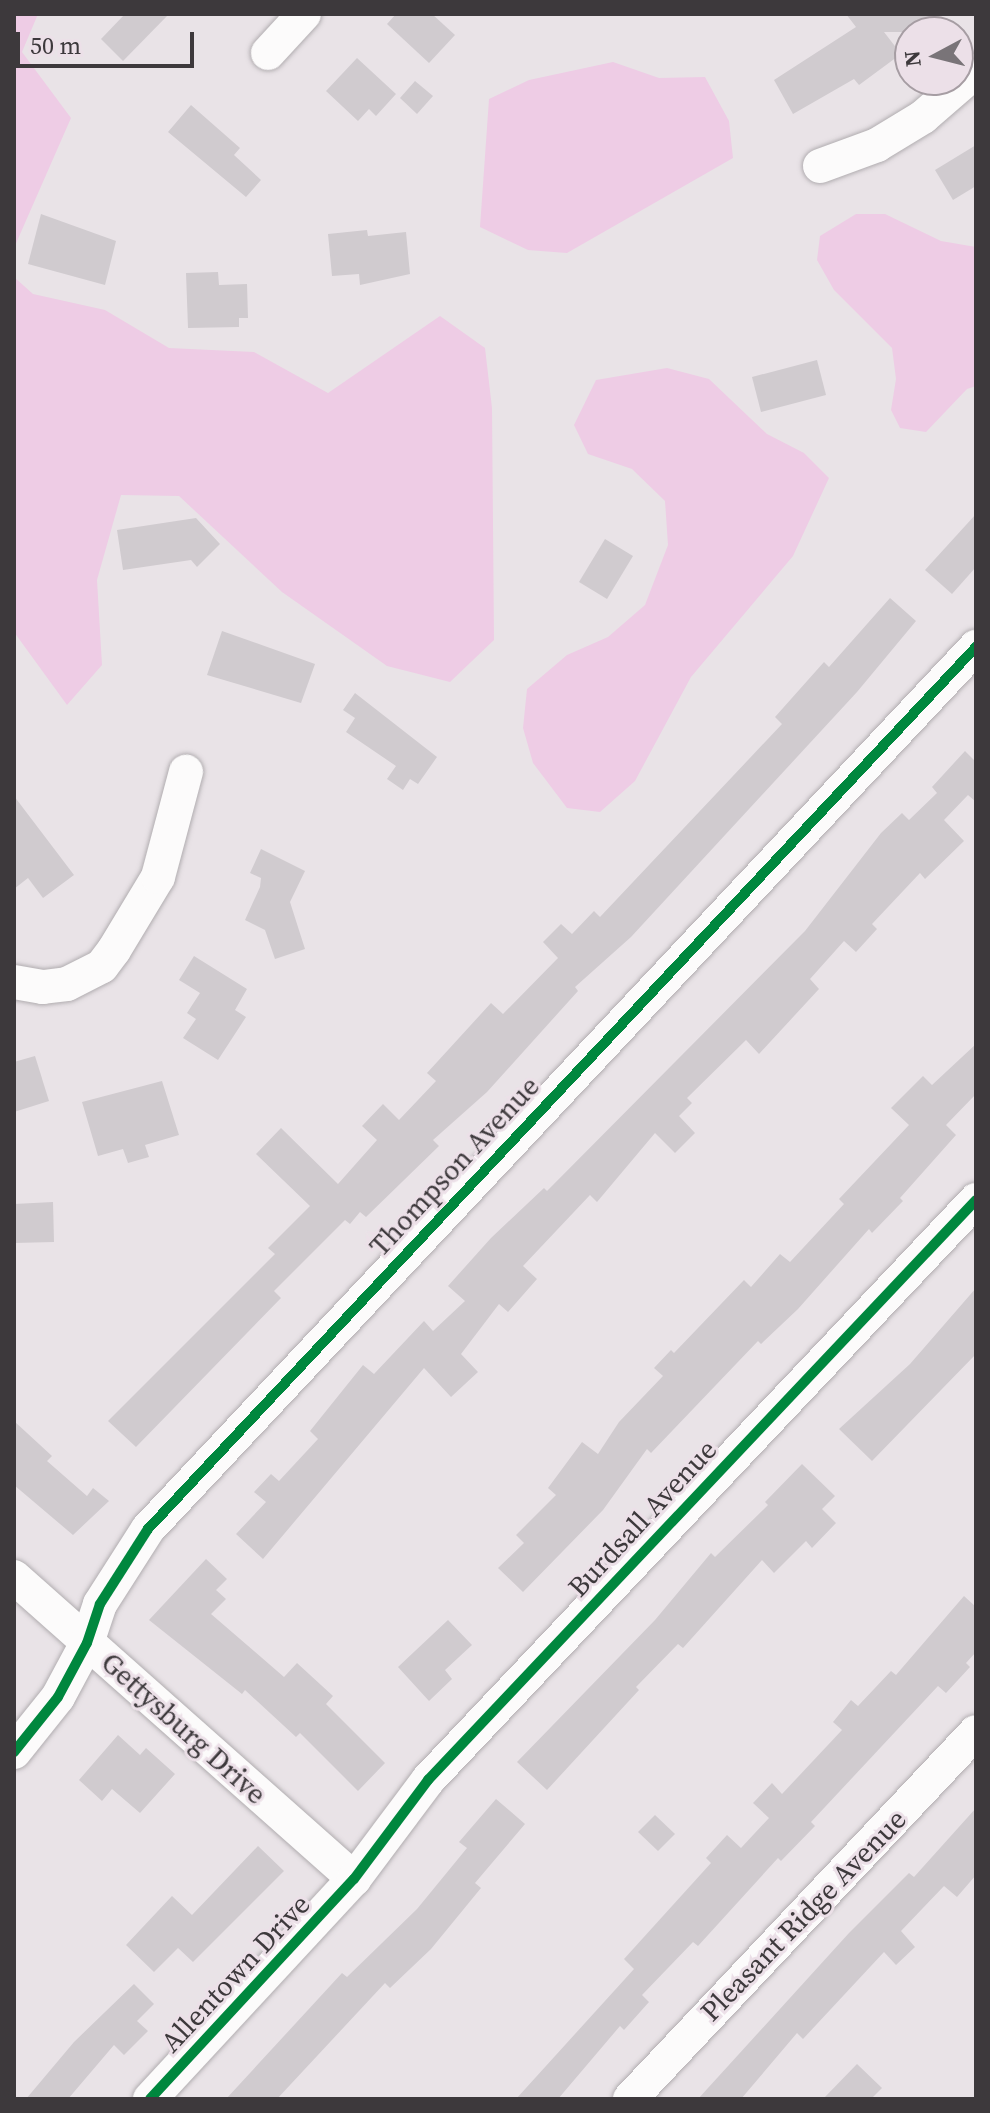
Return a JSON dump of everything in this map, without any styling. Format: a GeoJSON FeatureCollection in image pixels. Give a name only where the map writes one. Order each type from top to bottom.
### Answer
{"type":"FeatureCollection","features":[{"type":"Feature","properties":{"kind":"street"},"geometry":{"type":"LineString","coordinates":[[268,53],[304,14]]}},
{"type":"Feature","properties":{"kind":"street"},"geometry":{"type":"LineString","coordinates":[[820,166],[877,145],[923,117],[976,71]]}},
{"type":"Feature","properties":{"kind":"street","name":"Thompson Avenue"},"geometry":{"type":"LineString","coordinates":[[14,1752],[58,1697],[87,1643],[100,1604],[166,1509],[976,647]]}},
{"type":"Feature","properties":{"kind":"street"},"geometry":{"type":"LineString","coordinates":[[14,982],[43,987],[67,984],[102,966],[158,877],[186,772]]}},
{"type":"Feature","properties":{"kind":"street","name":"Burdsall Avenue"},"geometry":{"type":"LineString","coordinates":[[354,1879],[428,1780],[976,1200]]}},
{"type":"Feature","properties":{"kind":"street","name":"Gettysburg Drive"},"geometry":{"type":"LineString","coordinates":[[14,1577],[354,1879]]}},
{"type":"Feature","properties":{"kind":"street","name":"Pleasant Ridge Avenue"},"geometry":{"type":"LineString","coordinates":[[630,2099],[976,1732]]}},
{"type":"Feature","properties":{"kind":"street","name":"Allentown Drive"},"geometry":{"type":"LineString","coordinates":[[150,2099],[354,1879]]}},
{"type":"Feature","properties":{"kind":"shaded area"},"geometry":{"type":"Polygon","coordinates":[[[14,14],[38,14],[22,52],[71,118],[14,248],[14,14]]]}},
{"type":"Feature","properties":{"kind":"shaded area"},"geometry":{"type":"Polygon","coordinates":[[[613,62],[659,78],[705,77],[729,121],[733,158],[567,253],[528,250],[480,227],[489,99],[529,80],[613,62]]]}},
{"type":"Feature","properties":{"kind":"shaded area"},"geometry":{"type":"Polygon","coordinates":[[[856,214],[885,214],[941,241],[976,247],[976,386],[967,389],[926,432],[900,428],[891,410],[896,379],[892,348],[834,290],[817,260],[820,236],[856,214]]]}},
{"type":"Feature","properties":{"kind":"shaded area"},"geometry":{"type":"Polygon","coordinates":[[[14,277],[33,294],[105,310],[169,348],[254,352],[328,393],[440,316],[485,348],[492,408],[494,640],[450,682],[387,666],[282,592],[179,496],[121,495],[97,580],[102,665],[67,705],[14,632],[14,277]]]}},
{"type":"Feature","properties":{"kind":"shaded area"},"geometry":{"type":"Polygon","coordinates":[[[667,368],[709,379],[767,434],[804,453],[829,478],[793,556],[691,677],[635,781],[600,812],[567,808],[533,763],[523,728],[527,689],[567,655],[608,637],[645,605],[668,545],[665,501],[632,469],[588,454],[574,425],[596,380],[667,368]]]}},
{"type":"Feature","properties":{"kind":"building"},"geometry":{"type":"Polygon","coordinates":[[[125,14],[169,14],[123,61],[101,39],[125,14]]]}},
{"type":"Feature","properties":{"kind":"building"},"geometry":{"type":"Polygon","coordinates":[[[396,14],[432,14],[455,35],[429,63],[387,24],[396,14]]]}},
{"type":"Feature","properties":{"kind":"building"},"geometry":{"type":"Polygon","coordinates":[[[846,14],[942,14],[894,16],[894,32],[884,32],[894,45],[894,59],[859,85],[854,79],[793,114],[774,80],[856,27],[846,14]]]}},
{"type":"Feature","properties":{"kind":"building"},"geometry":{"type":"Polygon","coordinates":[[[357,58],[396,94],[376,116],[369,109],[358,121],[326,91],[357,58]]]}},
{"type":"Feature","properties":{"kind":"building"},"geometry":{"type":"Polygon","coordinates":[[[415,81],[433,96],[417,114],[400,98],[415,81]]]}},
{"type":"Feature","properties":{"kind":"building"},"geometry":{"type":"Polygon","coordinates":[[[191,105],[240,148],[234,155],[261,180],[246,197],[168,132],[191,105]]]}},
{"type":"Feature","properties":{"kind":"building"},"geometry":{"type":"Polygon","coordinates":[[[976,145],[976,186],[953,200],[935,170],[976,145]]]}},
{"type":"Feature","properties":{"kind":"building"},"geometry":{"type":"Polygon","coordinates":[[[41,214],[116,241],[105,285],[28,264],[41,214]]]}},
{"type":"Feature","properties":{"kind":"building"},"geometry":{"type":"Polygon","coordinates":[[[367,230],[368,236],[406,232],[410,274],[360,285],[359,274],[332,276],[328,234],[367,230]]]}},
{"type":"Feature","properties":{"kind":"building"},"geometry":{"type":"Polygon","coordinates":[[[218,272],[219,285],[247,284],[248,318],[239,318],[239,327],[188,328],[186,273],[218,272]]]}},
{"type":"Feature","properties":{"kind":"building"},"geometry":{"type":"Polygon","coordinates":[[[817,360],[826,395],[761,412],[752,377],[817,360]]]}},
{"type":"Feature","properties":{"kind":"building"},"geometry":{"type":"Polygon","coordinates":[[[976,514],[976,567],[952,594],[925,570],[976,514]]]}},
{"type":"Feature","properties":{"kind":"building"},"geometry":{"type":"Polygon","coordinates":[[[196,518],[220,544],[197,567],[191,560],[123,570],[117,530],[196,518]]]}},
{"type":"Feature","properties":{"kind":"building"},"geometry":{"type":"Polygon","coordinates":[[[605,539],[633,556],[607,599],[579,582],[605,539]]]}},
{"type":"Feature","properties":{"kind":"building"},"geometry":{"type":"Polygon","coordinates":[[[890,598],[916,621],[857,692],[631,937],[575,987],[578,991],[487,1092],[433,1140],[439,1146],[366,1217],[360,1212],[350,1224],[345,1220],[274,1291],[281,1298],[136,1447],[108,1421],[275,1254],[268,1248],[310,1206],[256,1154],[281,1128],[338,1184],[377,1140],[362,1126],[383,1104],[399,1120],[436,1081],[427,1073],[491,1003],[503,1014],[558,958],[543,942],[561,924],[572,934],[594,911],[600,917],[782,724],[775,717],[824,662],[829,667],[890,598]]]}},
{"type":"Feature","properties":{"kind":"building"},"geometry":{"type":"Polygon","coordinates":[[[222,631],[315,664],[301,703],[207,675],[222,631]]]}},
{"type":"Feature","properties":{"kind":"building"},"geometry":{"type":"Polygon","coordinates":[[[355,693],[437,757],[418,784],[410,779],[403,790],[387,779],[396,766],[346,732],[355,718],[343,710],[355,693]]]}},
{"type":"Feature","properties":{"kind":"building"},"geometry":{"type":"Polygon","coordinates":[[[965,751],[976,762],[976,802],[968,795],[944,820],[964,841],[925,879],[920,873],[872,924],[877,929],[856,952],[844,941],[810,979],[819,989],[759,1054],[746,1040],[687,1098],[692,1103],[679,1116],[695,1133],[675,1153],[655,1133],[597,1202],[590,1195],[523,1266],[537,1279],[508,1312],[499,1304],[461,1354],[478,1372],[451,1397],[424,1368],[263,1559],[236,1534],[266,1502],[254,1492],[271,1474],[279,1481],[318,1439],[310,1431],[363,1365],[374,1374],[424,1321],[433,1331],[465,1301],[448,1286],[491,1238],[544,1188],[547,1191],[805,931],[881,833],[902,813],[909,820],[937,793],[932,787],[965,751]]]}},
{"type":"Feature","properties":{"kind":"building"},"geometry":{"type":"Polygon","coordinates":[[[14,796],[74,875],[43,898],[28,878],[14,889],[14,796]]]}},
{"type":"Feature","properties":{"kind":"building"},"geometry":{"type":"Polygon","coordinates":[[[261,849],[305,871],[290,902],[305,949],[275,959],[265,930],[245,920],[260,887],[261,878],[250,873],[261,849]]]}},
{"type":"Feature","properties":{"kind":"building"},"geometry":{"type":"Polygon","coordinates":[[[194,956],[247,989],[235,1010],[246,1017],[218,1060],[183,1038],[196,1019],[187,1013],[200,993],[179,980],[194,956]]]}},
{"type":"Feature","properties":{"kind":"building"},"geometry":{"type":"Polygon","coordinates":[[[976,1044],[976,1094],[946,1125],[956,1135],[900,1198],[903,1201],[872,1233],[869,1229],[798,1309],[761,1344],[758,1341],[651,1453],[647,1449],[603,1510],[523,1592],[498,1568],[524,1543],[516,1535],[556,1495],[548,1488],[582,1442],[598,1454],[619,1422],[663,1376],[654,1368],[671,1350],[674,1353],[744,1280],[751,1287],[780,1254],[790,1262],[844,1204],[839,1199],[909,1125],[891,1108],[923,1076],[932,1085],[976,1044]]]}},
{"type":"Feature","properties":{"kind":"building"},"geometry":{"type":"Polygon","coordinates":[[[35,1056],[49,1101],[14,1112],[14,1062],[35,1056]]]}},
{"type":"Feature","properties":{"kind":"building"},"geometry":{"type":"Polygon","coordinates":[[[162,1081],[179,1135],[145,1145],[149,1157],[128,1163],[123,1149],[98,1156],[82,1102],[162,1081]]]}},
{"type":"Feature","properties":{"kind":"building"},"geometry":{"type":"Polygon","coordinates":[[[53,1202],[54,1242],[14,1243],[14,1204],[53,1202]]]}},
{"type":"Feature","properties":{"kind":"building"},"geometry":{"type":"Polygon","coordinates":[[[976,1288],[976,1354],[872,1461],[839,1429],[910,1364],[976,1288]]]}},
{"type":"Feature","properties":{"kind":"building"},"geometry":{"type":"Polygon","coordinates":[[[14,1421],[52,1456],[47,1461],[87,1496],[93,1488],[109,1501],[73,1535],[14,1485],[14,1421]]]}},
{"type":"Feature","properties":{"kind":"building"},"geometry":{"type":"Polygon","coordinates":[[[802,1464],[835,1496],[822,1509],[836,1523],[812,1548],[806,1541],[774,1573],[762,1560],[683,1648],[678,1644],[636,1687],[639,1690],[547,1790],[517,1762],[655,1620],[711,1553],[715,1557],[768,1505],[765,1502],[802,1464]]]}},
{"type":"Feature","properties":{"kind":"building"},"geometry":{"type":"Polygon","coordinates":[[[206,1559],[227,1579],[216,1590],[226,1599],[211,1614],[284,1677],[297,1663],[333,1696],[326,1704],[385,1763],[358,1791],[300,1733],[296,1737],[245,1690],[242,1694],[149,1620],[206,1559]]]}},
{"type":"Feature","properties":{"kind":"building"},"geometry":{"type":"Polygon","coordinates":[[[964,1596],[976,1607],[976,1652],[966,1663],[970,1667],[946,1693],[938,1686],[811,1822],[815,1826],[781,1861],[778,1858],[698,1946],[693,1942],[642,1995],[649,2002],[624,2030],[620,2026],[558,2099],[516,2099],[634,1969],[624,1959],[711,1863],[706,1858],[727,1835],[741,1848],[769,1818],[753,1803],[772,1783],[782,1794],[842,1730],[833,1722],[851,1700],[858,1706],[891,1671],[896,1675],[964,1596]]]}},
{"type":"Feature","properties":{"kind":"building"},"geometry":{"type":"Polygon","coordinates":[[[448,1620],[472,1645],[445,1670],[452,1679],[429,1701],[398,1667],[448,1620]]]}},
{"type":"Feature","properties":{"kind":"building"},"geometry":{"type":"Polygon","coordinates":[[[118,1735],[140,1755],[146,1748],[175,1774],[140,1813],[112,1789],[102,1801],[79,1780],[118,1735]]]}},
{"type":"Feature","properties":{"kind":"building"},"geometry":{"type":"Polygon","coordinates":[[[496,1799],[525,1824],[475,1883],[481,1888],[431,1949],[390,1988],[385,1983],[277,2099],[226,2099],[342,1973],[347,1977],[417,1909],[467,1848],[459,1842],[496,1799]]]}},
{"type":"Feature","properties":{"kind":"building"},"geometry":{"type":"Polygon","coordinates":[[[976,1808],[976,1875],[957,1897],[944,1886],[901,1931],[915,1947],[896,1965],[884,1952],[803,2039],[797,2033],[741,2099],[698,2099],[849,1933],[909,1873],[914,1877],[976,1808]]]}},
{"type":"Feature","properties":{"kind":"building"},"geometry":{"type":"Polygon","coordinates":[[[655,1815],[675,1834],[658,1851],[638,1832],[655,1815]]]}},
{"type":"Feature","properties":{"kind":"building"},"geometry":{"type":"Polygon","coordinates":[[[258,1846],[284,1871],[193,1962],[178,1948],[154,1972],[126,1945],[172,1896],[192,1915],[258,1846]]]}},
{"type":"Feature","properties":{"kind":"building"},"geometry":{"type":"Polygon","coordinates":[[[134,1984],[154,2004],[137,2021],[148,2031],[124,2055],[114,2045],[68,2099],[26,2099],[74,2042],[134,1984]]]}},
{"type":"Feature","properties":{"kind":"building"},"geometry":{"type":"Polygon","coordinates":[[[857,2064],[882,2088],[871,2099],[823,2099],[857,2064]]]}},
{"type":"Feature","properties":{"kind":"cycle path"},"geometry":{"type":"LineString","coordinates":[[14,1752],[58,1697],[87,1643],[100,1604],[148,1529],[976,647]]}},
{"type":"Feature","properties":{"kind":"cycle path"},"geometry":{"type":"LineString","coordinates":[[150,2099],[354,1879],[428,1780],[976,1200]]}}]}
